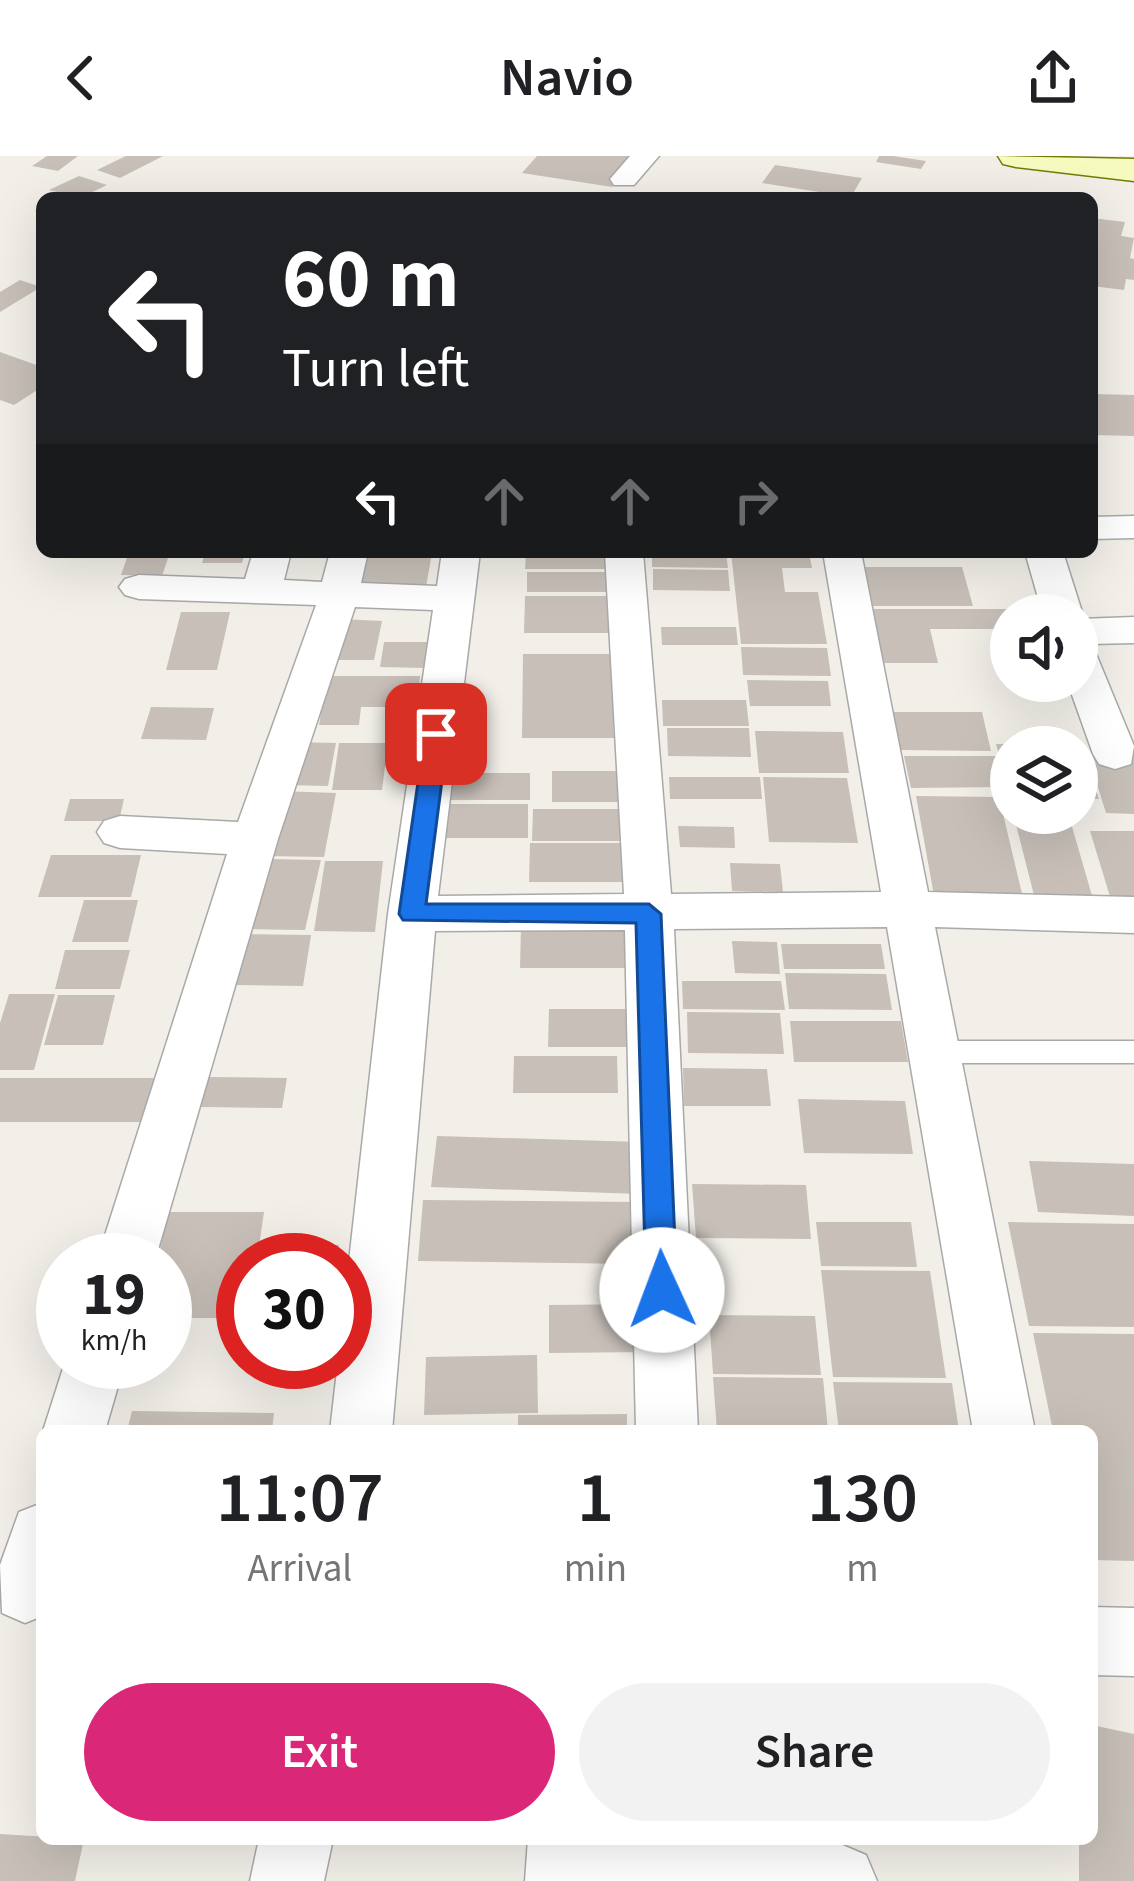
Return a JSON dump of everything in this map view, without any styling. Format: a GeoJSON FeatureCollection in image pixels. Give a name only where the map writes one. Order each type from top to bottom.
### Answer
{"type":"FeatureCollection","features":[{"type":"Feature","properties":{"kind":"street"},"geometry":{"type":"LineString","coordinates":[[624,179],[645,156]]}},
{"type":"Feature","properties":{"kind":"street"},"geometry":{"type":"LineString","coordinates":[[1016,156],[1134,170]]}},
{"type":"Feature","properties":{"kind":"street"},"geometry":{"type":"LineString","coordinates":[[1098,528],[1134,527]]}},
{"type":"Feature","properties":{"kind":"street"},"geometry":{"type":"LineString","coordinates":[[261,591],[270,558]]}},
{"type":"Feature","properties":{"kind":"street"},"geometry":{"type":"LineString","coordinates":[[625,558],[649,914],[667,1425]]}},
{"type":"Feature","properties":{"kind":"street"},"geometry":{"type":"LineString","coordinates":[[843,558],[1003,1425]]}},
{"type":"Feature","properties":{"kind":"street"},"geometry":{"type":"LineString","coordinates":[[1046,558],[1057,594]]}},
{"type":"Feature","properties":{"kind":"street"},"geometry":{"type":"LineString","coordinates":[[134,1233],[255,839],[344,573]]}},
{"type":"Feature","properties":{"kind":"street"},"geometry":{"type":"LineString","coordinates":[[139,587],[261,591],[344,573],[458,575],[412,914],[362,1425]]}},
{"type":"Feature","properties":{"kind":"street"},"geometry":{"type":"LineString","coordinates":[[1098,631],[1134,630]]}},
{"type":"Feature","properties":{"kind":"street"},"geometry":{"type":"LineString","coordinates":[[1096,702],[1115,754]]}},
{"type":"Feature","properties":{"kind":"street"},"geometry":{"type":"LineString","coordinates":[[120,832],[255,839]]}},
{"type":"Feature","properties":{"kind":"street"},"geometry":{"type":"LineString","coordinates":[[412,914],[910,909],[1134,915]]}},
{"type":"Feature","properties":{"kind":"street"},"geometry":{"type":"LineString","coordinates":[[76,1425],[87,1389]]}},
{"type":"Feature","properties":{"kind":"street"},"geometry":{"type":"LineString","coordinates":[[1098,1640],[1134,1642]]}},
{"type":"Feature","properties":{"kind":"street"},"geometry":{"type":"LineString","coordinates":[[287,1881],[295,1845]]}},
{"type":"Feature","properties":{"kind":"street"},"geometry":{"type":"LineString","coordinates":[[562,1881],[566,1845]]}},
{"type":"Feature","properties":{"kind":"street"},"geometry":{"type":"LineString","coordinates":[[606,1845],[840,1881]]}},
{"type":"Feature","properties":{"kind":"lane"},"geometry":{"type":"LineString","coordinates":[[935,1052],[1134,1052]]}},
{"type":"Feature","properties":{"kind":"building"},"geometry":{"type":"Polygon","coordinates":[[[47,156],[78,156],[58,171],[32,166],[47,156]]]}},
{"type":"Feature","properties":{"kind":"building"},"geometry":{"type":"Polygon","coordinates":[[[126,156],[163,156],[120,178],[97,170],[126,156]]]}},
{"type":"Feature","properties":{"kind":"building"},"geometry":{"type":"Polygon","coordinates":[[[537,156],[636,156],[612,187],[522,173],[537,156]]]}},
{"type":"Feature","properties":{"kind":"building"},"geometry":{"type":"Polygon","coordinates":[[[879,156],[926,161],[921,169],[876,162],[879,156]]]}},
{"type":"Feature","properties":{"kind":"building"},"geometry":{"type":"Polygon","coordinates":[[[775,165],[862,178],[854,192],[762,183],[775,165]]]}},
{"type":"Feature","properties":{"kind":"building"},"geometry":{"type":"Polygon","coordinates":[[[79,176],[107,185],[92,192],[49,190],[79,176]]]}},
{"type":"Feature","properties":{"kind":"building"},"geometry":{"type":"Polygon","coordinates":[[[1098,219],[1125,222],[1121,236],[1134,238],[1130,258],[1134,259],[1134,280],[1126,279],[1124,290],[1098,287],[1098,219]]]}},
{"type":"Feature","properties":{"kind":"building"},"geometry":{"type":"Polygon","coordinates":[[[20,280],[36,285],[36,290],[0,312],[0,292],[20,280]]]}},
{"type":"Feature","properties":{"kind":"building"},"geometry":{"type":"Polygon","coordinates":[[[0,352],[36,365],[36,391],[14,405],[0,400],[0,352]]]}},
{"type":"Feature","properties":{"kind":"building"},"geometry":{"type":"Polygon","coordinates":[[[1098,394],[1134,395],[1134,436],[1098,435],[1098,394]]]}},
{"type":"Feature","properties":{"kind":"building"},"geometry":{"type":"Polygon","coordinates":[[[127,558],[168,558],[162,576],[121,575],[127,558]]]}},
{"type":"Feature","properties":{"kind":"building"},"geometry":{"type":"Polygon","coordinates":[[[203,558],[243,558],[242,563],[202,563],[203,558]]]}},
{"type":"Feature","properties":{"kind":"building"},"geometry":{"type":"Polygon","coordinates":[[[363,558],[431,558],[426,587],[359,582],[363,558]]]}},
{"type":"Feature","properties":{"kind":"building"},"geometry":{"type":"Polygon","coordinates":[[[526,558],[610,558],[610,569],[525,569],[526,558]]]}},
{"type":"Feature","properties":{"kind":"building"},"geometry":{"type":"Polygon","coordinates":[[[652,558],[727,558],[728,568],[652,567],[652,558]]]}},
{"type":"Feature","properties":{"kind":"building"},"geometry":{"type":"Polygon","coordinates":[[[732,558],[810,558],[812,568],[782,568],[785,592],[818,592],[827,644],[741,644],[732,558]]]}},
{"type":"Feature","properties":{"kind":"building"},"geometry":{"type":"Polygon","coordinates":[[[865,567],[962,567],[973,606],[873,606],[865,567]]]}},
{"type":"Feature","properties":{"kind":"building"},"geometry":{"type":"Polygon","coordinates":[[[653,569],[728,570],[730,591],[653,590],[653,569]]]}},
{"type":"Feature","properties":{"kind":"building"},"geometry":{"type":"Polygon","coordinates":[[[527,572],[610,572],[610,592],[527,592],[527,572]]]}},
{"type":"Feature","properties":{"kind":"building"},"geometry":{"type":"Polygon","coordinates":[[[525,596],[613,596],[615,633],[524,633],[525,596]]]}},
{"type":"Feature","properties":{"kind":"building"},"geometry":{"type":"Polygon","coordinates":[[[871,609],[990,609],[990,629],[930,629],[938,663],[882,663],[871,609]]]}},
{"type":"Feature","properties":{"kind":"building"},"geometry":{"type":"Polygon","coordinates":[[[181,612],[230,612],[217,670],[166,670],[181,612]]]}},
{"type":"Feature","properties":{"kind":"building"},"geometry":{"type":"Polygon","coordinates":[[[340,619],[382,621],[374,660],[331,660],[340,619]]]}},
{"type":"Feature","properties":{"kind":"building"},"geometry":{"type":"Polygon","coordinates":[[[661,627],[736,627],[738,645],[662,645],[661,627]]]}},
{"type":"Feature","properties":{"kind":"building"},"geometry":{"type":"Polygon","coordinates":[[[384,642],[428,642],[425,668],[380,667],[384,642]]]}},
{"type":"Feature","properties":{"kind":"building"},"geometry":{"type":"Polygon","coordinates":[[[741,647],[827,648],[831,676],[743,675],[741,647]]]}},
{"type":"Feature","properties":{"kind":"building"},"geometry":{"type":"Polygon","coordinates":[[[523,654],[610,654],[614,738],[522,738],[523,654]]]}},
{"type":"Feature","properties":{"kind":"building"},"geometry":{"type":"Polygon","coordinates":[[[327,676],[420,676],[417,707],[361,707],[359,725],[319,725],[327,676]]]}},
{"type":"Feature","properties":{"kind":"building"},"geometry":{"type":"Polygon","coordinates":[[[747,680],[828,681],[831,706],[750,706],[747,680]]]}},
{"type":"Feature","properties":{"kind":"building"},"geometry":{"type":"Polygon","coordinates":[[[662,700],[746,700],[749,726],[663,726],[662,700]]]}},
{"type":"Feature","properties":{"kind":"building"},"geometry":{"type":"Polygon","coordinates":[[[151,707],[214,708],[206,740],[141,739],[151,707]]]}},
{"type":"Feature","properties":{"kind":"building"},"geometry":{"type":"Polygon","coordinates":[[[893,712],[982,712],[990,751],[900,750],[893,712]]]}},
{"type":"Feature","properties":{"kind":"building"},"geometry":{"type":"Polygon","coordinates":[[[667,728],[749,728],[751,757],[668,756],[667,728]]]}},
{"type":"Feature","properties":{"kind":"building"},"geometry":{"type":"Polygon","coordinates":[[[755,731],[843,732],[849,773],[759,773],[755,731]]]}},
{"type":"Feature","properties":{"kind":"building"},"geometry":{"type":"Polygon","coordinates":[[[294,742],[336,743],[328,786],[285,785],[294,742]]]}},
{"type":"Feature","properties":{"kind":"building"},"geometry":{"type":"Polygon","coordinates":[[[339,743],[388,743],[382,790],[332,790],[339,743]]]}},
{"type":"Feature","properties":{"kind":"building"},"geometry":{"type":"Polygon","coordinates":[[[1098,755],[1134,755],[1134,814],[1106,813],[1098,787],[1098,755]]]}},
{"type":"Feature","properties":{"kind":"building"},"geometry":{"type":"Polygon","coordinates":[[[904,756],[990,756],[990,787],[911,788],[904,756]]]}},
{"type":"Feature","properties":{"kind":"building"},"geometry":{"type":"Polygon","coordinates":[[[552,771],[620,771],[621,802],[552,802],[552,771]]]}},
{"type":"Feature","properties":{"kind":"building"},"geometry":{"type":"Polygon","coordinates":[[[438,773],[530,773],[530,800],[436,800],[438,773]]]}},
{"type":"Feature","properties":{"kind":"building"},"geometry":{"type":"Polygon","coordinates":[[[669,777],[760,777],[762,799],[670,799],[669,777]]]}},
{"type":"Feature","properties":{"kind":"building"},"geometry":{"type":"Polygon","coordinates":[[[763,777],[847,778],[858,843],[769,842],[763,777]]]}},
{"type":"Feature","properties":{"kind":"building"},"geometry":{"type":"Polygon","coordinates":[[[280,791],[336,793],[324,857],[265,856],[280,791]]]}},
{"type":"Feature","properties":{"kind":"building"},"geometry":{"type":"Polygon","coordinates":[[[916,796],[990,797],[990,834],[1008,834],[1024,902],[935,901],[916,796]]]}},
{"type":"Feature","properties":{"kind":"building"},"geometry":{"type":"Polygon","coordinates":[[[70,799],[124,799],[119,821],[64,821],[70,799]]]}},
{"type":"Feature","properties":{"kind":"building"},"geometry":{"type":"Polygon","coordinates":[[[433,804],[528,804],[528,838],[431,838],[433,804]]]}},
{"type":"Feature","properties":{"kind":"building"},"geometry":{"type":"Polygon","coordinates":[[[533,809],[624,809],[625,841],[532,841],[533,809]]]}},
{"type":"Feature","properties":{"kind":"building"},"geometry":{"type":"Polygon","coordinates":[[[678,826],[734,827],[735,848],[680,847],[678,826]]]}},
{"type":"Feature","properties":{"kind":"building"},"geometry":{"type":"Polygon","coordinates":[[[1134,831],[1134,900],[1111,900],[1091,834],[1134,831]]]}},
{"type":"Feature","properties":{"kind":"building"},"geometry":{"type":"Polygon","coordinates":[[[1018,834],[1074,834],[1093,899],[1035,899],[1018,834]]]}},
{"type":"Feature","properties":{"kind":"building"},"geometry":{"type":"Polygon","coordinates":[[[530,843],[626,843],[628,882],[529,882],[530,843]]]}},
{"type":"Feature","properties":{"kind":"building"},"geometry":{"type":"Polygon","coordinates":[[[51,855],[141,855],[131,897],[38,897],[51,855]]]}},
{"type":"Feature","properties":{"kind":"building"},"geometry":{"type":"Polygon","coordinates":[[[265,859],[321,860],[305,930],[246,929],[265,859]]]}},
{"type":"Feature","properties":{"kind":"building"},"geometry":{"type":"Polygon","coordinates":[[[325,861],[383,861],[375,932],[314,931],[325,861]]]}},
{"type":"Feature","properties":{"kind":"building"},"geometry":{"type":"Polygon","coordinates":[[[730,863],[780,864],[783,892],[732,891],[730,863]]]}},
{"type":"Feature","properties":{"kind":"building"},"geometry":{"type":"Polygon","coordinates":[[[84,900],[138,900],[128,942],[72,942],[84,900]]]}},
{"type":"Feature","properties":{"kind":"building"},"geometry":{"type":"Polygon","coordinates":[[[521,926],[624,926],[625,968],[520,968],[521,926]]]}},
{"type":"Feature","properties":{"kind":"building"},"geometry":{"type":"Polygon","coordinates":[[[239,934],[311,935],[303,986],[229,985],[239,934]]]}},
{"type":"Feature","properties":{"kind":"building"},"geometry":{"type":"Polygon","coordinates":[[[732,941],[777,942],[780,974],[735,973],[732,941]]]}},
{"type":"Feature","properties":{"kind":"building"},"geometry":{"type":"Polygon","coordinates":[[[781,944],[881,944],[885,969],[784,969],[781,944]]]}},
{"type":"Feature","properties":{"kind":"building"},"geometry":{"type":"Polygon","coordinates":[[[65,950],[130,950],[120,989],[55,989],[65,950]]]}},
{"type":"Feature","properties":{"kind":"building"},"geometry":{"type":"Polygon","coordinates":[[[785,973],[886,974],[892,1010],[789,1009],[785,973]]]}},
{"type":"Feature","properties":{"kind":"building"},"geometry":{"type":"Polygon","coordinates":[[[682,981],[781,981],[785,1010],[683,1009],[682,981]]]}},
{"type":"Feature","properties":{"kind":"building"},"geometry":{"type":"Polygon","coordinates":[[[9,994],[55,994],[34,1070],[0,1070],[0,1023],[9,994]]]}},
{"type":"Feature","properties":{"kind":"building"},"geometry":{"type":"Polygon","coordinates":[[[58,995],[115,995],[103,1045],[44,1045],[58,995]]]}},
{"type":"Feature","properties":{"kind":"building"},"geometry":{"type":"Polygon","coordinates":[[[549,1009],[626,1009],[627,1047],[548,1047],[549,1009]]]}},
{"type":"Feature","properties":{"kind":"building"},"geometry":{"type":"Polygon","coordinates":[[[687,1012],[780,1013],[784,1054],[688,1053],[687,1012]]]}},
{"type":"Feature","properties":{"kind":"building"},"geometry":{"type":"Polygon","coordinates":[[[790,1021],[901,1021],[908,1062],[794,1062],[790,1021]]]}},
{"type":"Feature","properties":{"kind":"building"},"geometry":{"type":"Polygon","coordinates":[[[514,1056],[617,1056],[618,1093],[513,1093],[514,1056]]]}},
{"type":"Feature","properties":{"kind":"building"},"geometry":{"type":"Polygon","coordinates":[[[683,1068],[767,1069],[771,1106],[684,1106],[683,1068]]]}},
{"type":"Feature","properties":{"kind":"building"},"geometry":{"type":"Polygon","coordinates":[[[207,1077],[287,1078],[282,1108],[201,1107],[207,1077]]]}},
{"type":"Feature","properties":{"kind":"building"},"geometry":{"type":"Polygon","coordinates":[[[0,1078],[156,1078],[147,1122],[0,1122],[0,1078]]]}},
{"type":"Feature","properties":{"kind":"building"},"geometry":{"type":"Polygon","coordinates":[[[798,1099],[905,1101],[913,1154],[804,1153],[798,1099]]]}},
{"type":"Feature","properties":{"kind":"building"},"geometry":{"type":"Polygon","coordinates":[[[437,1136],[642,1142],[641,1194],[431,1187],[437,1136]]]}},
{"type":"Feature","properties":{"kind":"building"},"geometry":{"type":"Polygon","coordinates":[[[1029,1161],[1134,1164],[1134,1216],[1038,1212],[1029,1161]]]}},
{"type":"Feature","properties":{"kind":"building"},"geometry":{"type":"Polygon","coordinates":[[[692,1184],[806,1185],[811,1239],[696,1238],[692,1184]]]}},
{"type":"Feature","properties":{"kind":"building"},"geometry":{"type":"Polygon","coordinates":[[[423,1200],[635,1202],[636,1264],[418,1261],[423,1200]]]}},
{"type":"Feature","properties":{"kind":"building"},"geometry":{"type":"Polygon","coordinates":[[[168,1212],[264,1212],[261,1233],[216,1233],[216,1318],[192,1318],[192,1233],[164,1233],[168,1212]]]}},
{"type":"Feature","properties":{"kind":"building"},"geometry":{"type":"Polygon","coordinates":[[[816,1222],[911,1222],[917,1267],[821,1266],[816,1222]]]}},
{"type":"Feature","properties":{"kind":"building"},"geometry":{"type":"Polygon","coordinates":[[[1008,1222],[1134,1224],[1134,1327],[1029,1326],[1008,1222]]]}},
{"type":"Feature","properties":{"kind":"building"},"geometry":{"type":"Polygon","coordinates":[[[821,1270],[930,1271],[946,1378],[833,1377],[821,1270]]]}},
{"type":"Feature","properties":{"kind":"building"},"geometry":{"type":"Polygon","coordinates":[[[647,1304],[649,1352],[549,1353],[549,1305],[647,1304]]]}},
{"type":"Feature","properties":{"kind":"building"},"geometry":{"type":"Polygon","coordinates":[[[709,1315],[815,1316],[821,1375],[713,1374],[709,1315]]]}},
{"type":"Feature","properties":{"kind":"building"},"geometry":{"type":"Polygon","coordinates":[[[1033,1333],[1134,1334],[1134,1561],[1098,1560],[1098,1425],[1052,1425],[1033,1333]]]}},
{"type":"Feature","properties":{"kind":"building"},"geometry":{"type":"Polygon","coordinates":[[[537,1355],[538,1413],[424,1415],[426,1357],[537,1355]]]}},
{"type":"Feature","properties":{"kind":"building"},"geometry":{"type":"Polygon","coordinates":[[[713,1377],[823,1378],[827,1425],[717,1425],[713,1377]]]}},
{"type":"Feature","properties":{"kind":"building"},"geometry":{"type":"Polygon","coordinates":[[[833,1382],[952,1383],[958,1425],[838,1425],[833,1382]]]}},
{"type":"Feature","properties":{"kind":"building"},"geometry":{"type":"Polygon","coordinates":[[[132,1411],[274,1413],[273,1425],[128,1425],[132,1411]]]}},
{"type":"Feature","properties":{"kind":"building"},"geometry":{"type":"Polygon","coordinates":[[[627,1414],[627,1425],[518,1425],[518,1415],[627,1414]]]}},
{"type":"Feature","properties":{"kind":"building"},"geometry":{"type":"Polygon","coordinates":[[[1098,1726],[1134,1734],[1134,1881],[1079,1881],[1079,1845],[1098,1845],[1098,1726]]]}},
{"type":"Feature","properties":{"kind":"building"},"geometry":{"type":"Polygon","coordinates":[[[0,1834],[36,1836],[36,1845],[83,1845],[75,1881],[0,1881],[0,1834]]]}},
{"type":"Feature","properties":{"kind":"route"},"geometry":{"type":"LineString","coordinates":[[436,734],[412,914],[649,914],[662,1290]]}}]}
